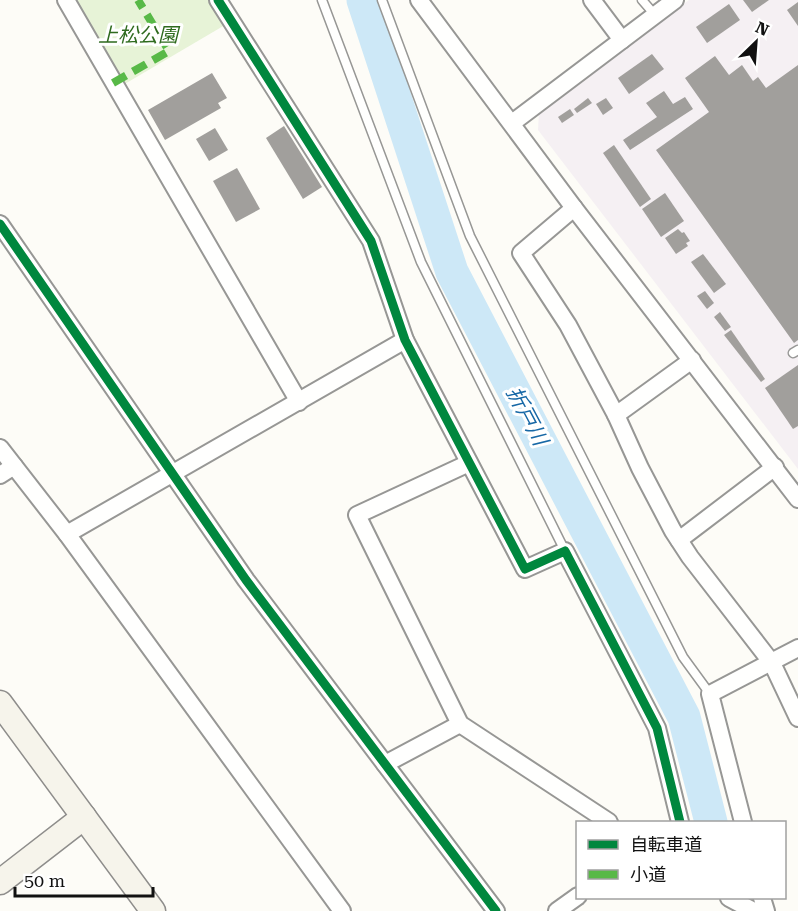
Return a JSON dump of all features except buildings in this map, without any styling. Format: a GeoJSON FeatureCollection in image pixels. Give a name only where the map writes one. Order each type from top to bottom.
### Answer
{"type":"FeatureCollection","features":[{"type":"Feature","properties":{"kind":"street"},"geometry":{"type":"LineString","coordinates":[[66,0],[299,402]]}},
{"type":"Feature","properties":{"kind":"street"},"geometry":{"type":"LineString","coordinates":[[218,0],[371,241],[405,340],[525,569],[565,551],[657,728],[680,821]]}},
{"type":"Feature","properties":{"kind":"street"},"geometry":{"type":"LineString","coordinates":[[419,0],[574,208],[798,499]]}},
{"type":"Feature","properties":{"kind":"street"},"geometry":{"type":"LineString","coordinates":[[592,0],[622,40]]}},
{"type":"Feature","properties":{"kind":"street"},"geometry":{"type":"LineString","coordinates":[[512,123],[675,0]]}},
{"type":"Feature","properties":{"kind":"street"},"geometry":{"type":"LineString","coordinates":[[574,208],[521,253],[568,326],[679,540],[772,663],[798,718]]}},
{"type":"Feature","properties":{"kind":"street"},"geometry":{"type":"LineString","coordinates":[[0,224],[246,580],[496,911]]}},
{"type":"Feature","properties":{"kind":"street"},"geometry":{"type":"LineString","coordinates":[[67,534],[405,340]]}},
{"type":"Feature","properties":{"kind":"street"},"geometry":{"type":"LineString","coordinates":[[616,415],[692,360]]}},
{"type":"Feature","properties":{"kind":"street"},"geometry":{"type":"LineString","coordinates":[[0,448],[7,470],[67,534],[342,911]]}},
{"type":"Feature","properties":{"kind":"street"},"geometry":{"type":"LineString","coordinates":[[469,463],[357,515],[460,724],[607,821]]}},
{"type":"Feature","properties":{"kind":"street"},"geometry":{"type":"LineString","coordinates":[[679,540],[775,467]]}},
{"type":"Feature","properties":{"kind":"street"},"geometry":{"type":"LineString","coordinates":[[743,821],[710,694],[798,648]]}},
{"type":"Feature","properties":{"kind":"street"},"geometry":{"type":"LineString","coordinates":[[0,703],[153,911]]}},
{"type":"Feature","properties":{"kind":"street"},"geometry":{"type":"LineString","coordinates":[[385,764],[460,724]]}},
{"type":"Feature","properties":{"kind":"street"},"geometry":{"type":"LineString","coordinates":[[0,882],[84,818]]}},
{"type":"Feature","properties":{"kind":"street"},"geometry":{"type":"LineString","coordinates":[[557,911],[576,897]]}},
{"type":"Feature","properties":{"kind":"street"},"geometry":{"type":"LineString","coordinates":[[733,899],[754,911]]}},
{"type":"Feature","properties":{"kind":"lane"},"geometry":{"type":"LineString","coordinates":[[322,0],[421,262],[565,551]]}},
{"type":"Feature","properties":{"kind":"lane"},"geometry":{"type":"LineString","coordinates":[[382,0],[470,236],[683,657],[710,694]]}},
{"type":"Feature","properties":{"kind":"lane"},"geometry":{"type":"LineString","coordinates":[[642,0],[655,15]]}},
{"type":"Feature","properties":{"kind":"shaded area"},"geometry":{"type":"Polygon","coordinates":[[[689,0],[798,0],[798,469],[538,130],[539,112],[689,0]]]}},
{"type":"Feature","properties":{"kind":"green space","name":"上松公園"},"geometry":{"type":"Polygon","coordinates":[[[75,0],[209,0],[225,25],[123,85],[75,0]]]}},
{"type":"Feature","properties":{"kind":"waterway","name":"折戸川"},"geometry":{"type":"LineString","coordinates":[[363,0],[452,272],[684,717],[711,821]]}},
{"type":"Feature","properties":{"kind":"marked path"},"geometry":{"type":"LineString","coordinates":[[113,83],[169,51],[138,0]]}},
{"type":"Feature","properties":{"kind":"cycle path"},"geometry":{"type":"LineString","coordinates":[[218,0],[371,241],[405,340],[525,569],[565,551],[657,728],[680,821]]}},
{"type":"Feature","properties":{"kind":"cycle path"},"geometry":{"type":"LineString","coordinates":[[0,224],[246,580],[496,911]]}}]}
